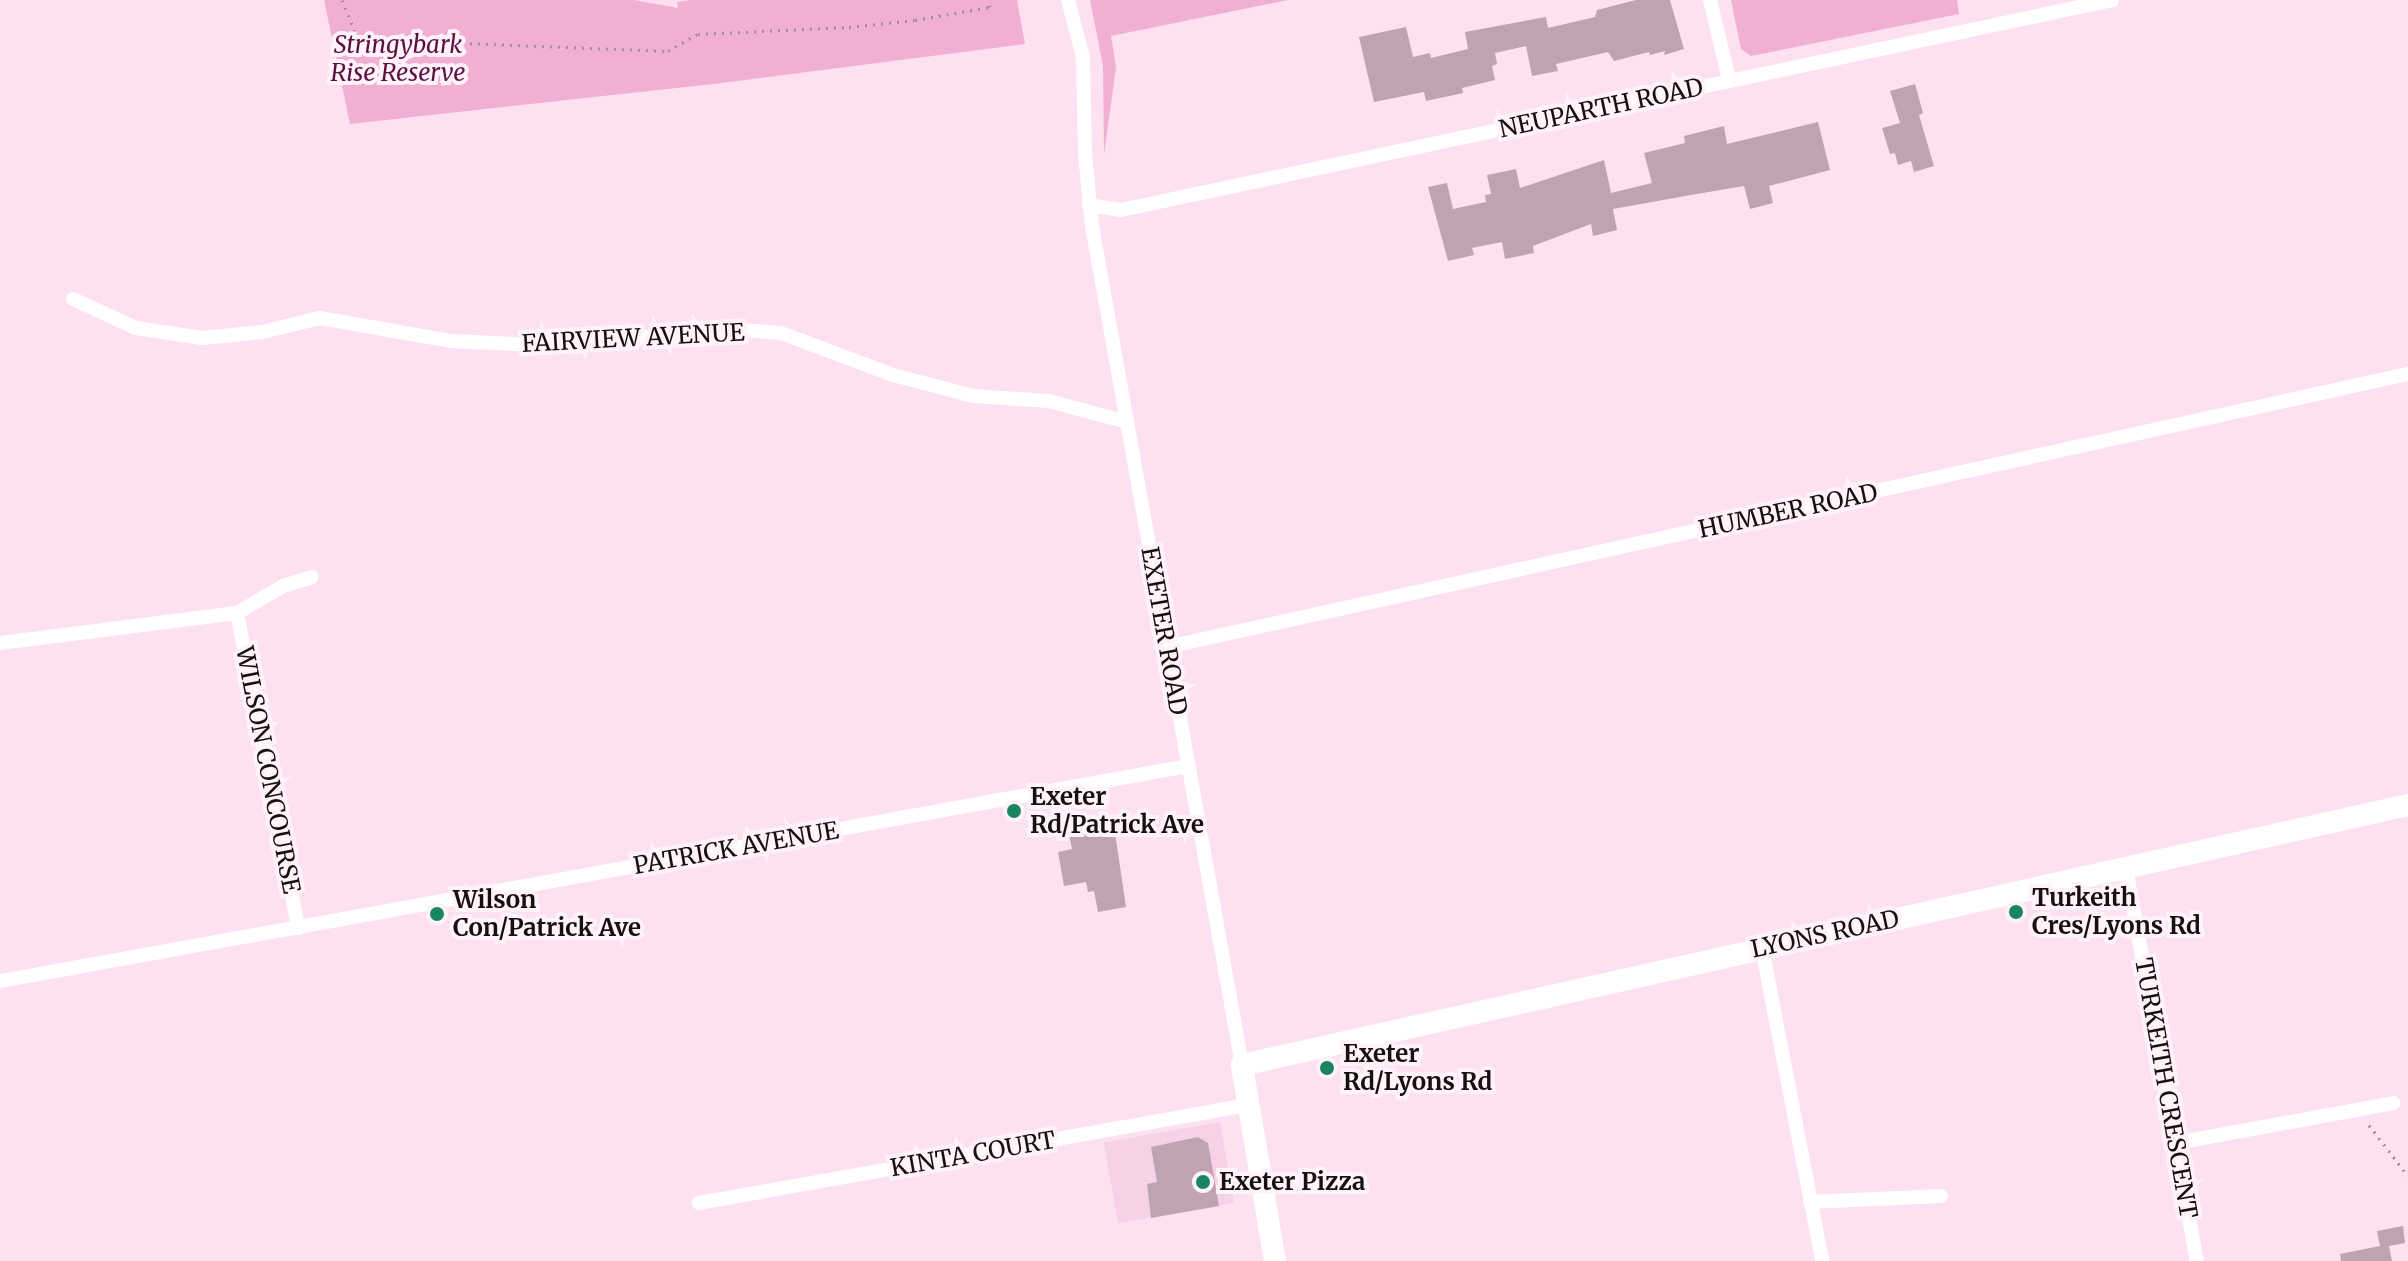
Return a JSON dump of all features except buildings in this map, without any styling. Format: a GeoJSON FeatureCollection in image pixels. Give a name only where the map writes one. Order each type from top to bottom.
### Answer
{"type":"FeatureCollection","features":[{"type":"Feature","properties":{"kind":"main road","name":"LYONS ROAD"},"geometry":{"type":"LineString","coordinates":[[1242,1065],[2408,805]]}},
{"type":"Feature","properties":{"kind":"main road","name":"EXETER ROAD"},"geometry":{"type":"LineString","coordinates":[[1242,1065],[1275,1261]]}},
{"type":"Feature","properties":{"kind":"street","name":"EXETER ROAD"},"geometry":{"type":"LineString","coordinates":[[1068,0],[1083,57],[1089,205],[1242,1065]]}},
{"type":"Feature","properties":{"kind":"street"},"geometry":{"type":"LineString","coordinates":[[1710,0],[1729,80]]}},
{"type":"Feature","properties":{"kind":"street","name":"NEUPARTH ROAD"},"geometry":{"type":"LineString","coordinates":[[1089,205],[1121,210],[2112,0]]}},
{"type":"Feature","properties":{"kind":"street","name":"FAIRVIEW AVENUE"},"geometry":{"type":"LineString","coordinates":[[73,299],[136,328],[202,338],[262,332],[320,318],[450,341],[557,346],[728,329],[781,333],[893,375],[973,396],[1049,401],[1127,422]]}},
{"type":"Feature","properties":{"kind":"street","name":"HUMBER ROAD"},"geometry":{"type":"LineString","coordinates":[[1167,647],[2408,374]]}},
{"type":"Feature","properties":{"kind":"street","name":"WILSON CONCOURSE"},"geometry":{"type":"LineString","coordinates":[[0,643],[237,613],[283,586],[312,577]]}},
{"type":"Feature","properties":{"kind":"street","name":"WILSON CONCOURSE"},"geometry":{"type":"LineString","coordinates":[[237,613],[298,928]]}},
{"type":"Feature","properties":{"kind":"street","name":"PATRICK AVENUE"},"geometry":{"type":"LineString","coordinates":[[0,981],[1188,766]]}},
{"type":"Feature","properties":{"kind":"street","name":"TURKEITH CRESCENT"},"geometry":{"type":"LineString","coordinates":[[2126,868],[2197,1261]]}},
{"type":"Feature","properties":{"kind":"street"},"geometry":{"type":"LineString","coordinates":[[1762,948],[1822,1261]]}},
{"type":"Feature","properties":{"kind":"street"},"geometry":{"type":"LineString","coordinates":[[2176,1143],[2393,1103]]}},
{"type":"Feature","properties":{"kind":"street","name":"KINTA COURT"},"geometry":{"type":"LineString","coordinates":[[699,1203],[1248,1105]]}},
{"type":"Feature","properties":{"kind":"street"},"geometry":{"type":"LineString","coordinates":[[1810,1202],[1941,1196]]}},
{"type":"Feature","properties":{"kind":"path"},"geometry":{"type":"LineString","coordinates":[[342,0],[358,39],[668,51],[698,34],[849,27],[915,20],[990,7],[988,0]]}},
{"type":"Feature","properties":{"kind":"path"},"geometry":{"type":"LineString","coordinates":[[2357,1109],[2408,1176]]}},
{"type":"Feature","properties":{"kind":"shaded area"},"geometry":{"type":"Polygon","coordinates":[[[1220,1122],[1234,1203],[1118,1223],[1104,1142],[1220,1122]]]}},
{"type":"Feature","properties":{"kind":"green space","name":"Stringybark Rise Reserve"},"geometry":{"type":"Polygon","coordinates":[[[324,0],[634,0],[678,8],[677,2],[691,0],[1017,0],[1025,44],[722,83],[350,124],[324,0]]]}},
{"type":"Feature","properties":{"kind":"green space"},"geometry":{"type":"Polygon","coordinates":[[[1090,0],[1288,0],[1111,36],[1116,67],[1104,155],[1103,66],[1090,0]]]}},
{"type":"Feature","properties":{"kind":"green space"},"geometry":{"type":"Polygon","coordinates":[[[1731,0],[1957,0],[1959,14],[1751,56],[1741,49],[1731,0]]]}},
{"type":"Feature","properties":{"kind":"place","name":"Exeter Rd/Patrick Ave"},"geometry":{"type":"Point","coordinates":[1014,811]}},
{"type":"Feature","properties":{"kind":"place","name":"Turkeith Cres/Lyons Rd"},"geometry":{"type":"Point","coordinates":[2016,912]}},
{"type":"Feature","properties":{"kind":"place","name":"Wilson Con/Patrick Ave"},"geometry":{"type":"Point","coordinates":[437,914]}},
{"type":"Feature","properties":{"kind":"place","name":"Exeter Rd/Lyons Rd"},"geometry":{"type":"Point","coordinates":[1327,1068]}},
{"type":"Feature","properties":{"kind":"place","name":"Exeter Pizza"},"geometry":{"type":"Point","coordinates":[1203,1182]}}]}
